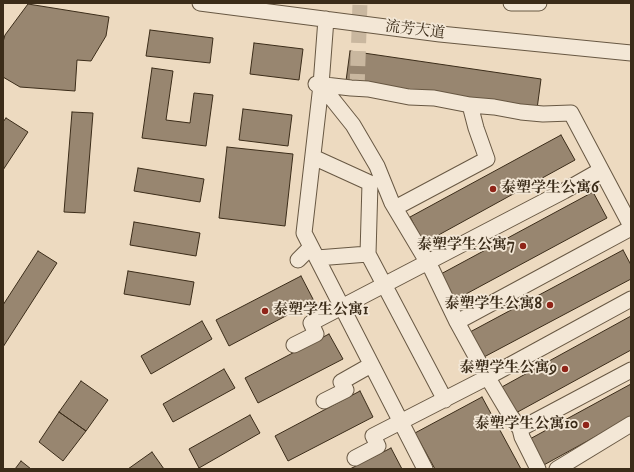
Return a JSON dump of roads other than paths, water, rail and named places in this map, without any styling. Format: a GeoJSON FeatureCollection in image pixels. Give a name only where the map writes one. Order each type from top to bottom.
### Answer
{"type":"FeatureCollection","features":[{"type":"Feature","properties":{"kind":"street","name":"流芳大道"},"geometry":{"type":"LineString","coordinates":[[200,3],[440,34],[631,53]]}},
{"type":"Feature","properties":{"kind":"street"},"geometry":{"type":"LineString","coordinates":[[511,3],[539,3]]}},
{"type":"Feature","properties":{"kind":"street"},"geometry":{"type":"LineString","coordinates":[[326,19],[317,84],[313,157],[304,233],[424,469]]}},
{"type":"Feature","properties":{"kind":"street"},"geometry":{"type":"LineString","coordinates":[[317,84],[368,89],[409,97],[434,98],[470,105],[494,107],[536,114],[571,114],[631,227],[458,322]]}},
{"type":"Feature","properties":{"kind":"street"},"geometry":{"type":"LineString","coordinates":[[317,84],[353,125],[377,166],[395,208],[427,262],[488,377],[520,429],[522,437],[538,469]]}},
{"type":"Feature","properties":{"kind":"street"},"geometry":{"type":"LineString","coordinates":[[395,208],[487,159],[470,105]]}},
{"type":"Feature","properties":{"kind":"street"},"geometry":{"type":"LineString","coordinates":[[313,157],[370,183],[368,254],[445,400]]}},
{"type":"Feature","properties":{"kind":"street"},"geometry":{"type":"LineString","coordinates":[[294,345],[316,334],[311,323],[564,191],[601,170]]}},
{"type":"Feature","properties":{"kind":"street"},"geometry":{"type":"LineString","coordinates":[[298,260],[314,252],[368,254]]}},
{"type":"Feature","properties":{"kind":"street"},"geometry":{"type":"LineString","coordinates":[[355,458],[378,446],[373,436],[445,400],[631,300]]}},
{"type":"Feature","properties":{"kind":"street"},"geometry":{"type":"LineString","coordinates":[[324,401],[346,390],[341,382],[372,365]]}},
{"type":"Feature","properties":{"kind":"street"},"geometry":{"type":"LineString","coordinates":[[520,429],[631,370]]}},
{"type":"Feature","properties":{"kind":"street"},"geometry":{"type":"LineString","coordinates":[[556,469],[631,424]]}},
{"type":"Feature","properties":{"kind":"tunnel"},"geometry":{"type":"LineString","coordinates":[[357,89],[360,3]]}},
{"type":"Feature","properties":{"kind":"place","name":"泰塑学生公寓6"},"geometry":{"type":"Point","coordinates":[493,189]}},
{"type":"Feature","properties":{"kind":"place","name":"泰塑学生公寓7"},"geometry":{"type":"Point","coordinates":[523,246]}},
{"type":"Feature","properties":{"kind":"place","name":"泰塑学生公寓8"},"geometry":{"type":"Point","coordinates":[550,305]}},
{"type":"Feature","properties":{"kind":"place","name":"泰塑学生公寓1"},"geometry":{"type":"Point","coordinates":[265,311]}},
{"type":"Feature","properties":{"kind":"place","name":"泰塑学生公寓9"},"geometry":{"type":"Point","coordinates":[565,369]}},
{"type":"Feature","properties":{"kind":"place","name":"泰塑学生公寓10"},"geometry":{"type":"Point","coordinates":[586,425]}}]}
